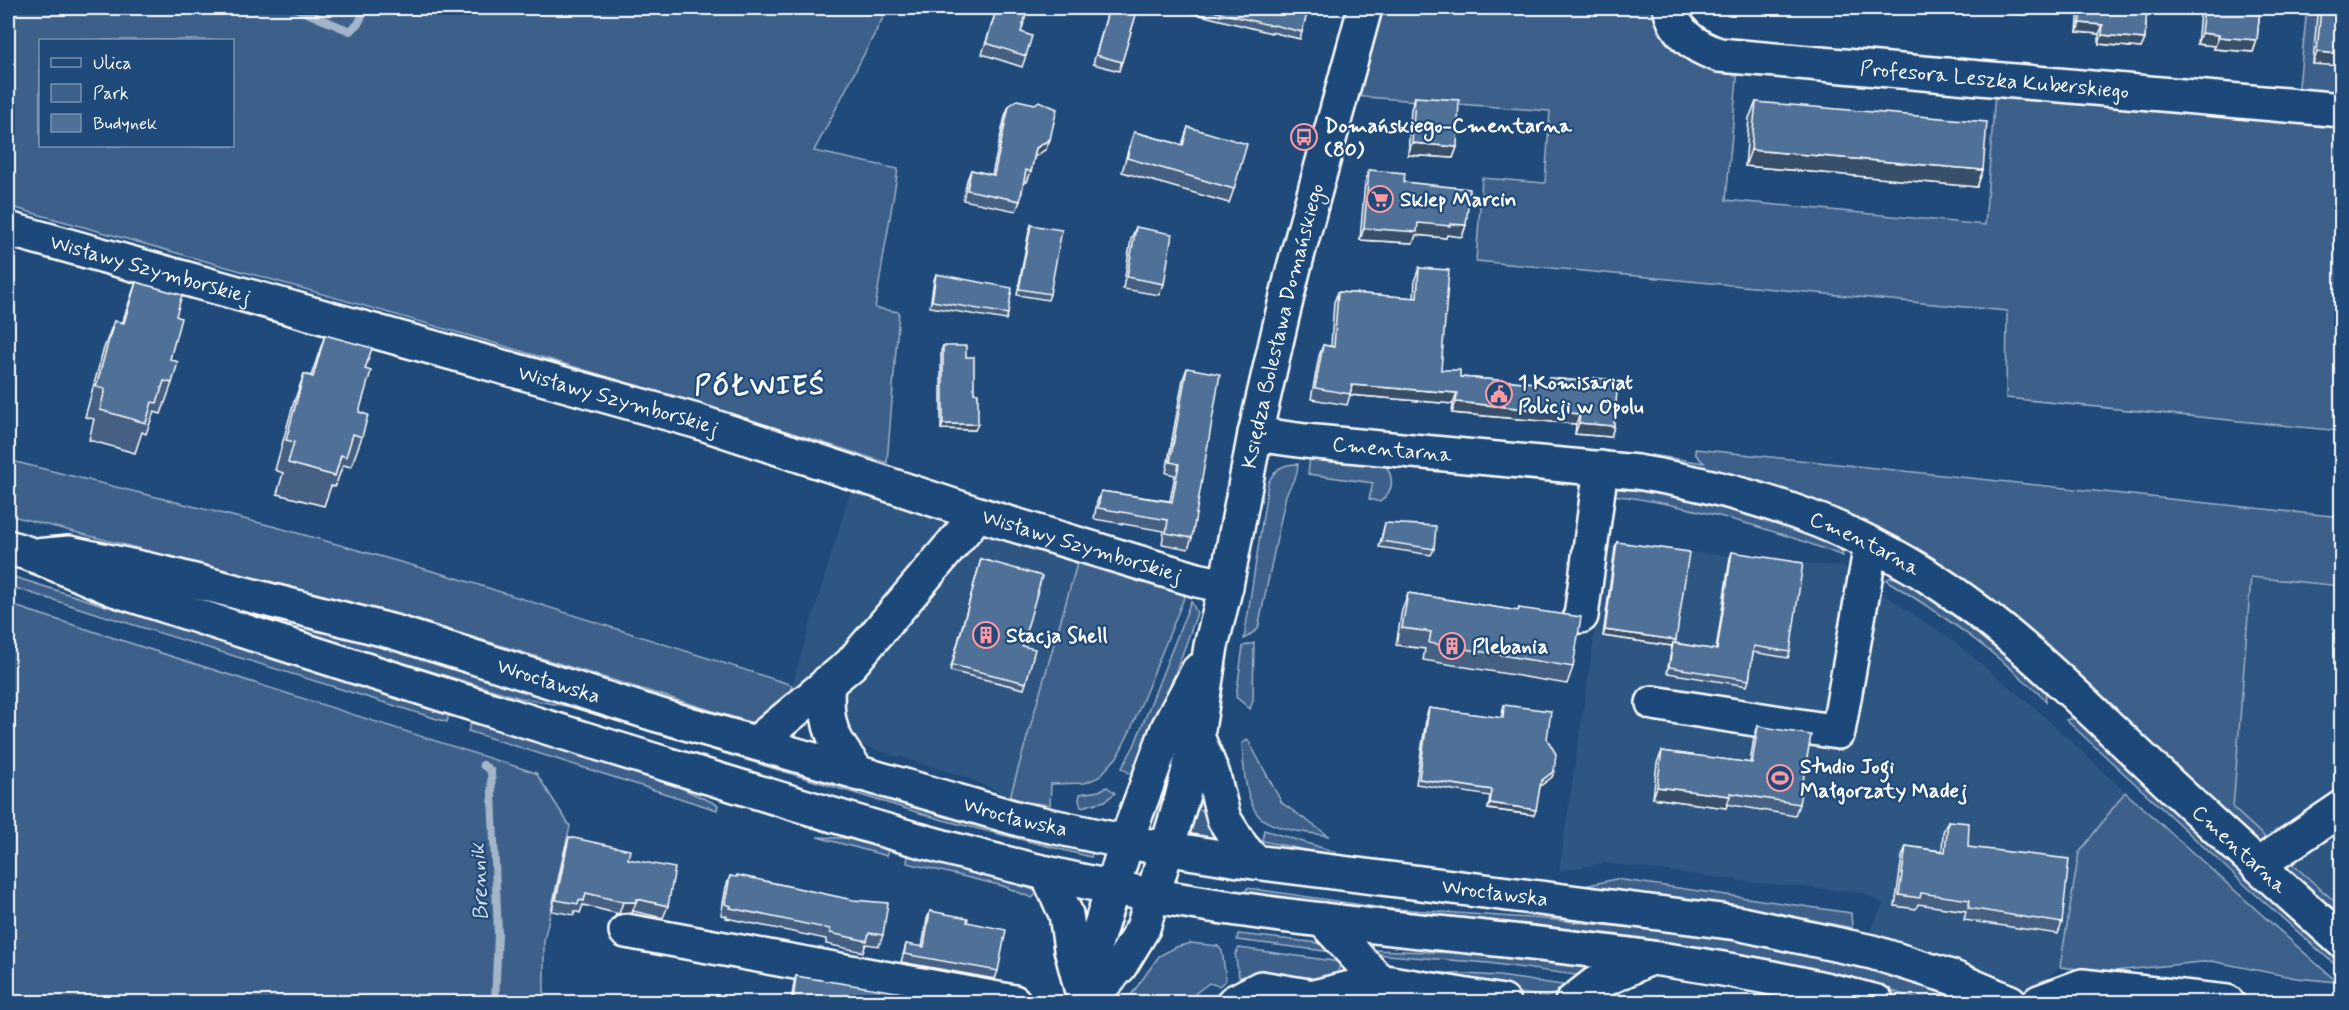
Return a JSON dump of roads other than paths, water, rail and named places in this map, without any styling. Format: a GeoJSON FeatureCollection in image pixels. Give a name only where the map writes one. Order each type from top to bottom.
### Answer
{"type":"FeatureCollection","features":[{"type":"Feature","properties":{"kind":"main road","name":"Księdza Bolesława Domańskiego"},"geometry":{"type":"LineString","coordinates":[[1085,1002],[1120,966],[1143,928],[1151,895],[1182,798],[1197,735],[1211,646],[1226,586],[1255,434],[1293,271],[1365,8]]}},
{"type":"Feature","properties":{"kind":"main road","name":"Profesora Leszka Kuberskiego"},"geometry":{"type":"LineString","coordinates":[[1670,8],[1674,22],[1682,33],[1705,50],[1719,55],[2342,110]]}},
{"type":"Feature","properties":{"kind":"main road","name":"Wisławy Szymborskiej"},"geometry":{"type":"LineString","coordinates":[[8,229],[696,421],[978,513],[1197,580],[1226,586]]}},
{"type":"Feature","properties":{"kind":"main road","name":"Cmentarna"},"geometry":{"type":"LineString","coordinates":[[1255,434],[1305,441],[1601,468],[1677,478],[1794,510],[1833,526],[1871,544],[1932,579],[1990,621],[2054,675],[2342,941]]}},
{"type":"Feature","properties":{"kind":"main road"},"geometry":{"type":"LineString","coordinates":[[1581,616],[1601,468]]}},
{"type":"Feature","properties":{"kind":"main road"},"geometry":{"type":"LineString","coordinates":[[756,743],[851,664],[978,513]]}},
{"type":"Feature","properties":{"kind":"main road"},"geometry":{"type":"LineString","coordinates":[[1653,704],[1838,732],[1871,544]]}},
{"type":"Feature","properties":{"kind":"main road","name":"Wrocławska"},"geometry":{"type":"LineString","coordinates":[[22,551],[69,553],[163,573],[382,629],[658,715],[1018,819],[1165,849],[1737,923],[1872,952],[1952,977],[2010,1002]]}},
{"type":"Feature","properties":{"kind":"main road","name":"Wrocławska"},"geometry":{"type":"LineString","coordinates":[[22,551],[114,589],[671,766],[904,836],[1047,873],[1113,888],[1233,909],[1648,959],[1780,978],[1877,1002]]}},
{"type":"Feature","properties":{"kind":"main road","name":"Księdza Bolesława Domańskiego"},"geometry":{"type":"LineString","coordinates":[[1085,1002],[1092,954],[1126,842],[1168,728],[1211,646]]}},
{"type":"Feature","properties":{"kind":"main road"},"geometry":{"type":"LineString","coordinates":[[828,682],[828,722],[832,735],[859,774]]}},
{"type":"Feature","properties":{"kind":"main road"},"geometry":{"type":"LineString","coordinates":[[1197,735],[1213,775],[1224,819],[1241,846],[1255,862]]}},
{"type":"Feature","properties":{"kind":"main road"},"geometry":{"type":"LineString","coordinates":[[2258,865],[2342,808]]}},
{"type":"Feature","properties":{"kind":"main road"},"geometry":{"type":"LineString","coordinates":[[1047,873],[1066,914],[1071,949],[1085,1002]]}},
{"type":"Feature","properties":{"kind":"main road"},"geometry":{"type":"LineString","coordinates":[[1323,920],[1377,992]]}},
{"type":"Feature","properties":{"kind":"main road"},"geometry":{"type":"LineString","coordinates":[[626,931],[1014,1002]]}},
{"type":"Feature","properties":{"kind":"main road"},"geometry":{"type":"LineString","coordinates":[[1583,998],[1648,959]]}},
{"type":"Feature","properties":{"kind":"main road"},"geometry":{"type":"LineString","coordinates":[[2039,1002],[2082,986],[2227,1002]]}},
{"type":"Feature","properties":{"kind":"main road"},"geometry":{"type":"LineString","coordinates":[[1234,1002],[1261,988],[1314,997],[1377,992],[1503,1002]]}},
{"type":"Feature","properties":{"kind":"waterway"},"geometry":{"type":"LineString","coordinates":[[295,8],[350,31],[358,24],[366,8]]}},
{"type":"Feature","properties":{"kind":"waterway","name":"Brennik"},"geometry":{"type":"LineString","coordinates":[[483,765],[491,771],[498,934],[495,1002]]}},
{"type":"Feature","properties":{"kind":"place","name":"Domańskiego-Cmentarna (80)"},"geometry":{"type":"Point","coordinates":[1304,137]}},
{"type":"Feature","properties":{"kind":"place","name":"Sklep Marcin"},"geometry":{"type":"Point","coordinates":[1380,199]}},
{"type":"Feature","properties":{"kind":"place","name":"1 Komisariat Policji w Opolu"},"geometry":{"type":"Point","coordinates":[1499,394]}},
{"type":"Feature","properties":{"kind":"place","name":"Stacja Shell"},"geometry":{"type":"Point","coordinates":[986,635]}},
{"type":"Feature","properties":{"kind":"place","name":"Plebania"},"geometry":{"type":"Point","coordinates":[1452,646]}},
{"type":"Feature","properties":{"kind":"place","name":"Studio Jogi Małgorzaty Madej"},"geometry":{"type":"Point","coordinates":[1780,778]}},
{"type":"Feature","properties":{"kind":"district","name":"PÓŁWIEŚ"},"geometry":{"type":"Point","coordinates":[760,385]}}]}
